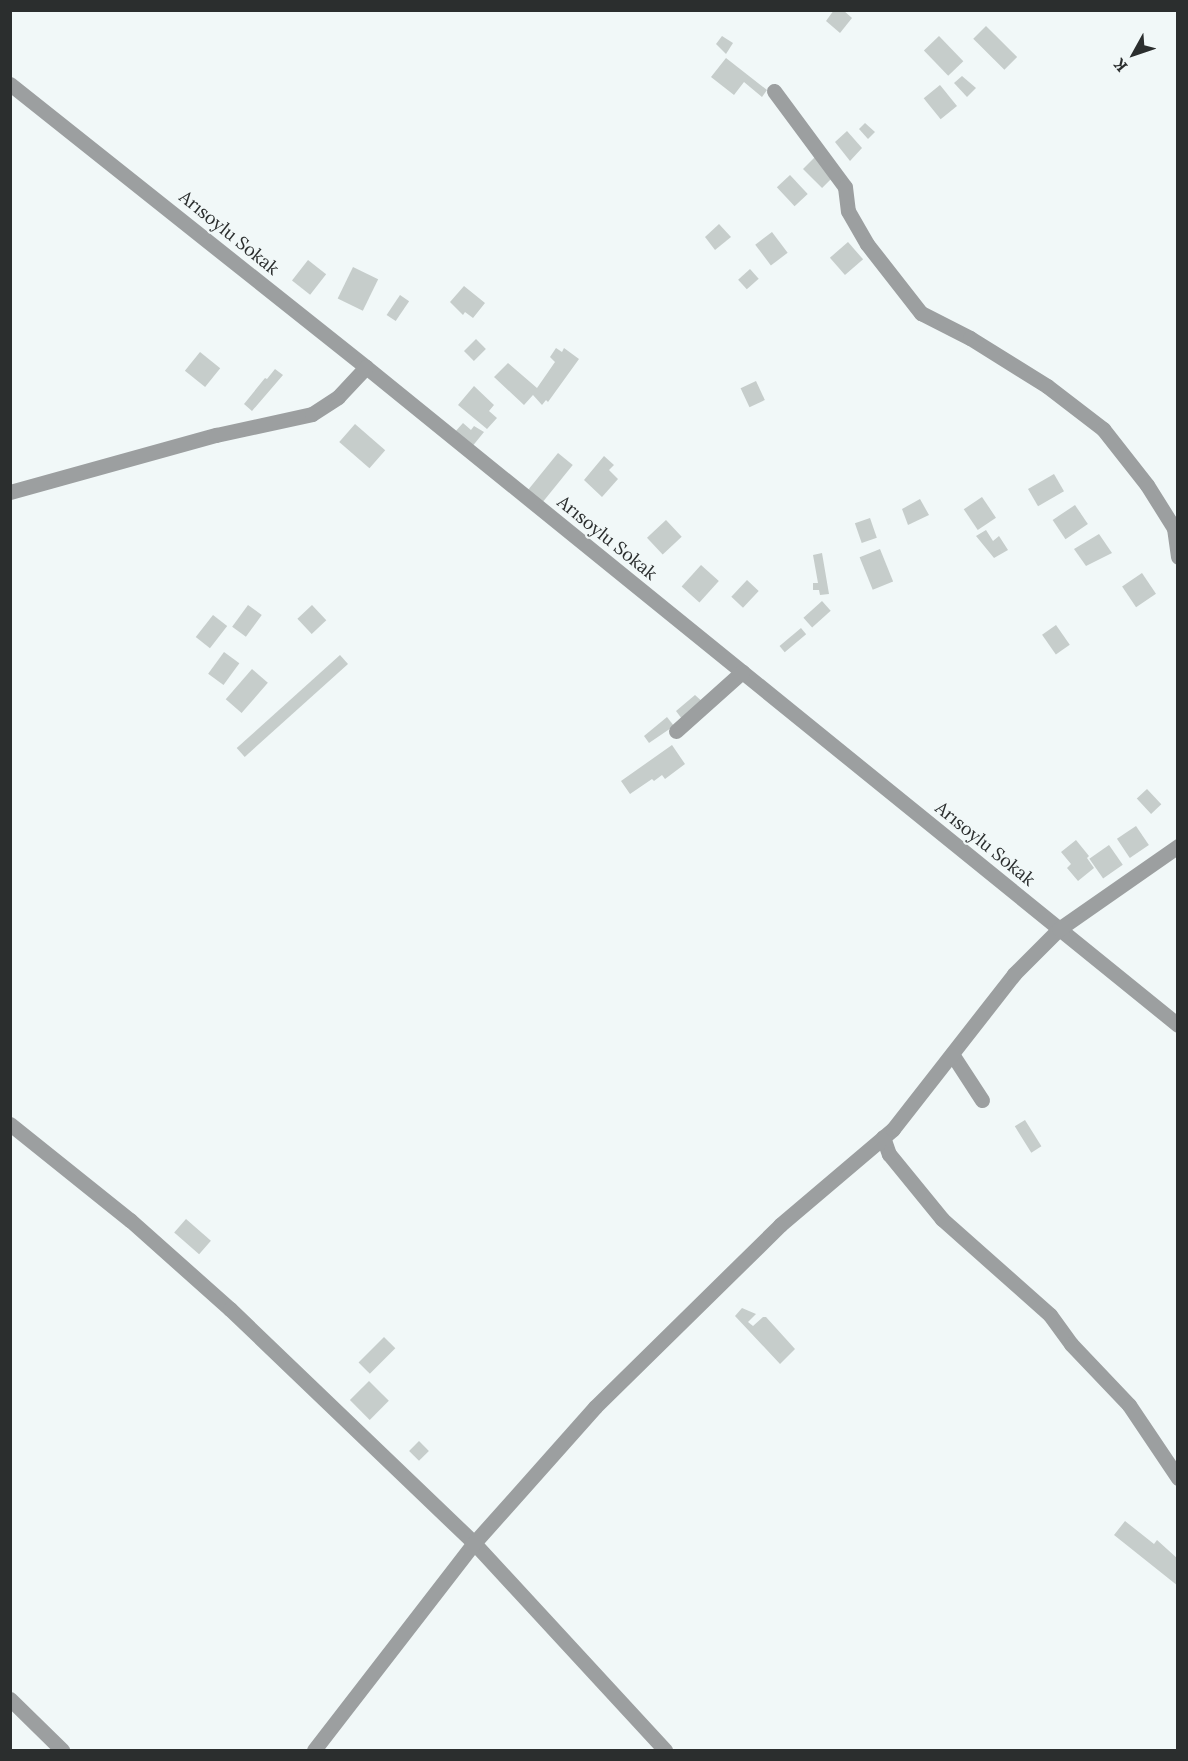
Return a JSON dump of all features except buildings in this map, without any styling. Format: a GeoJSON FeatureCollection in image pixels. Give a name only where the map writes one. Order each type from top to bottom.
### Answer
{"type":"FeatureCollection","features":[{"type":"Feature","properties":{"kind":"street","name":"Arısoylu Sokak"},"geometry":{"type":"LineString","coordinates":[[10,84],[366,367],[1178,1024]]}},
{"type":"Feature","properties":{"kind":"street"},"geometry":{"type":"LineString","coordinates":[[774,91],[845,187],[848,211],[867,244],[921,313],[970,338],[1047,386],[1102,429],[1147,484],[1174,528],[1178,557]]}},
{"type":"Feature","properties":{"kind":"street"},"geometry":{"type":"LineString","coordinates":[[10,492],[216,435],[312,414],[338,397],[366,367]]}},
{"type":"Feature","properties":{"kind":"street"},"geometry":{"type":"LineString","coordinates":[[676,731],[742,672]]}},
{"type":"Feature","properties":{"kind":"street"},"geometry":{"type":"LineString","coordinates":[[314,1750],[474,1543],[595,1407],[664,1336],[780,1225],[893,1129],[1014,974],[1059,929],[1178,846]]}},
{"type":"Feature","properties":{"kind":"street"},"geometry":{"type":"LineString","coordinates":[[952,1054],[982,1100]]}},
{"type":"Feature","properties":{"kind":"street"},"geometry":{"type":"LineString","coordinates":[[10,1124],[130,1220],[230,1309],[474,1543],[665,1750]]}},
{"type":"Feature","properties":{"kind":"street"},"geometry":{"type":"LineString","coordinates":[[883,1137],[889,1154],[942,1219],[1050,1315],[1071,1344],[1129,1405],[1178,1478]]}},
{"type":"Feature","properties":{"kind":"street"},"geometry":{"type":"LineString","coordinates":[[10,1699],[62,1750]]}}]}
